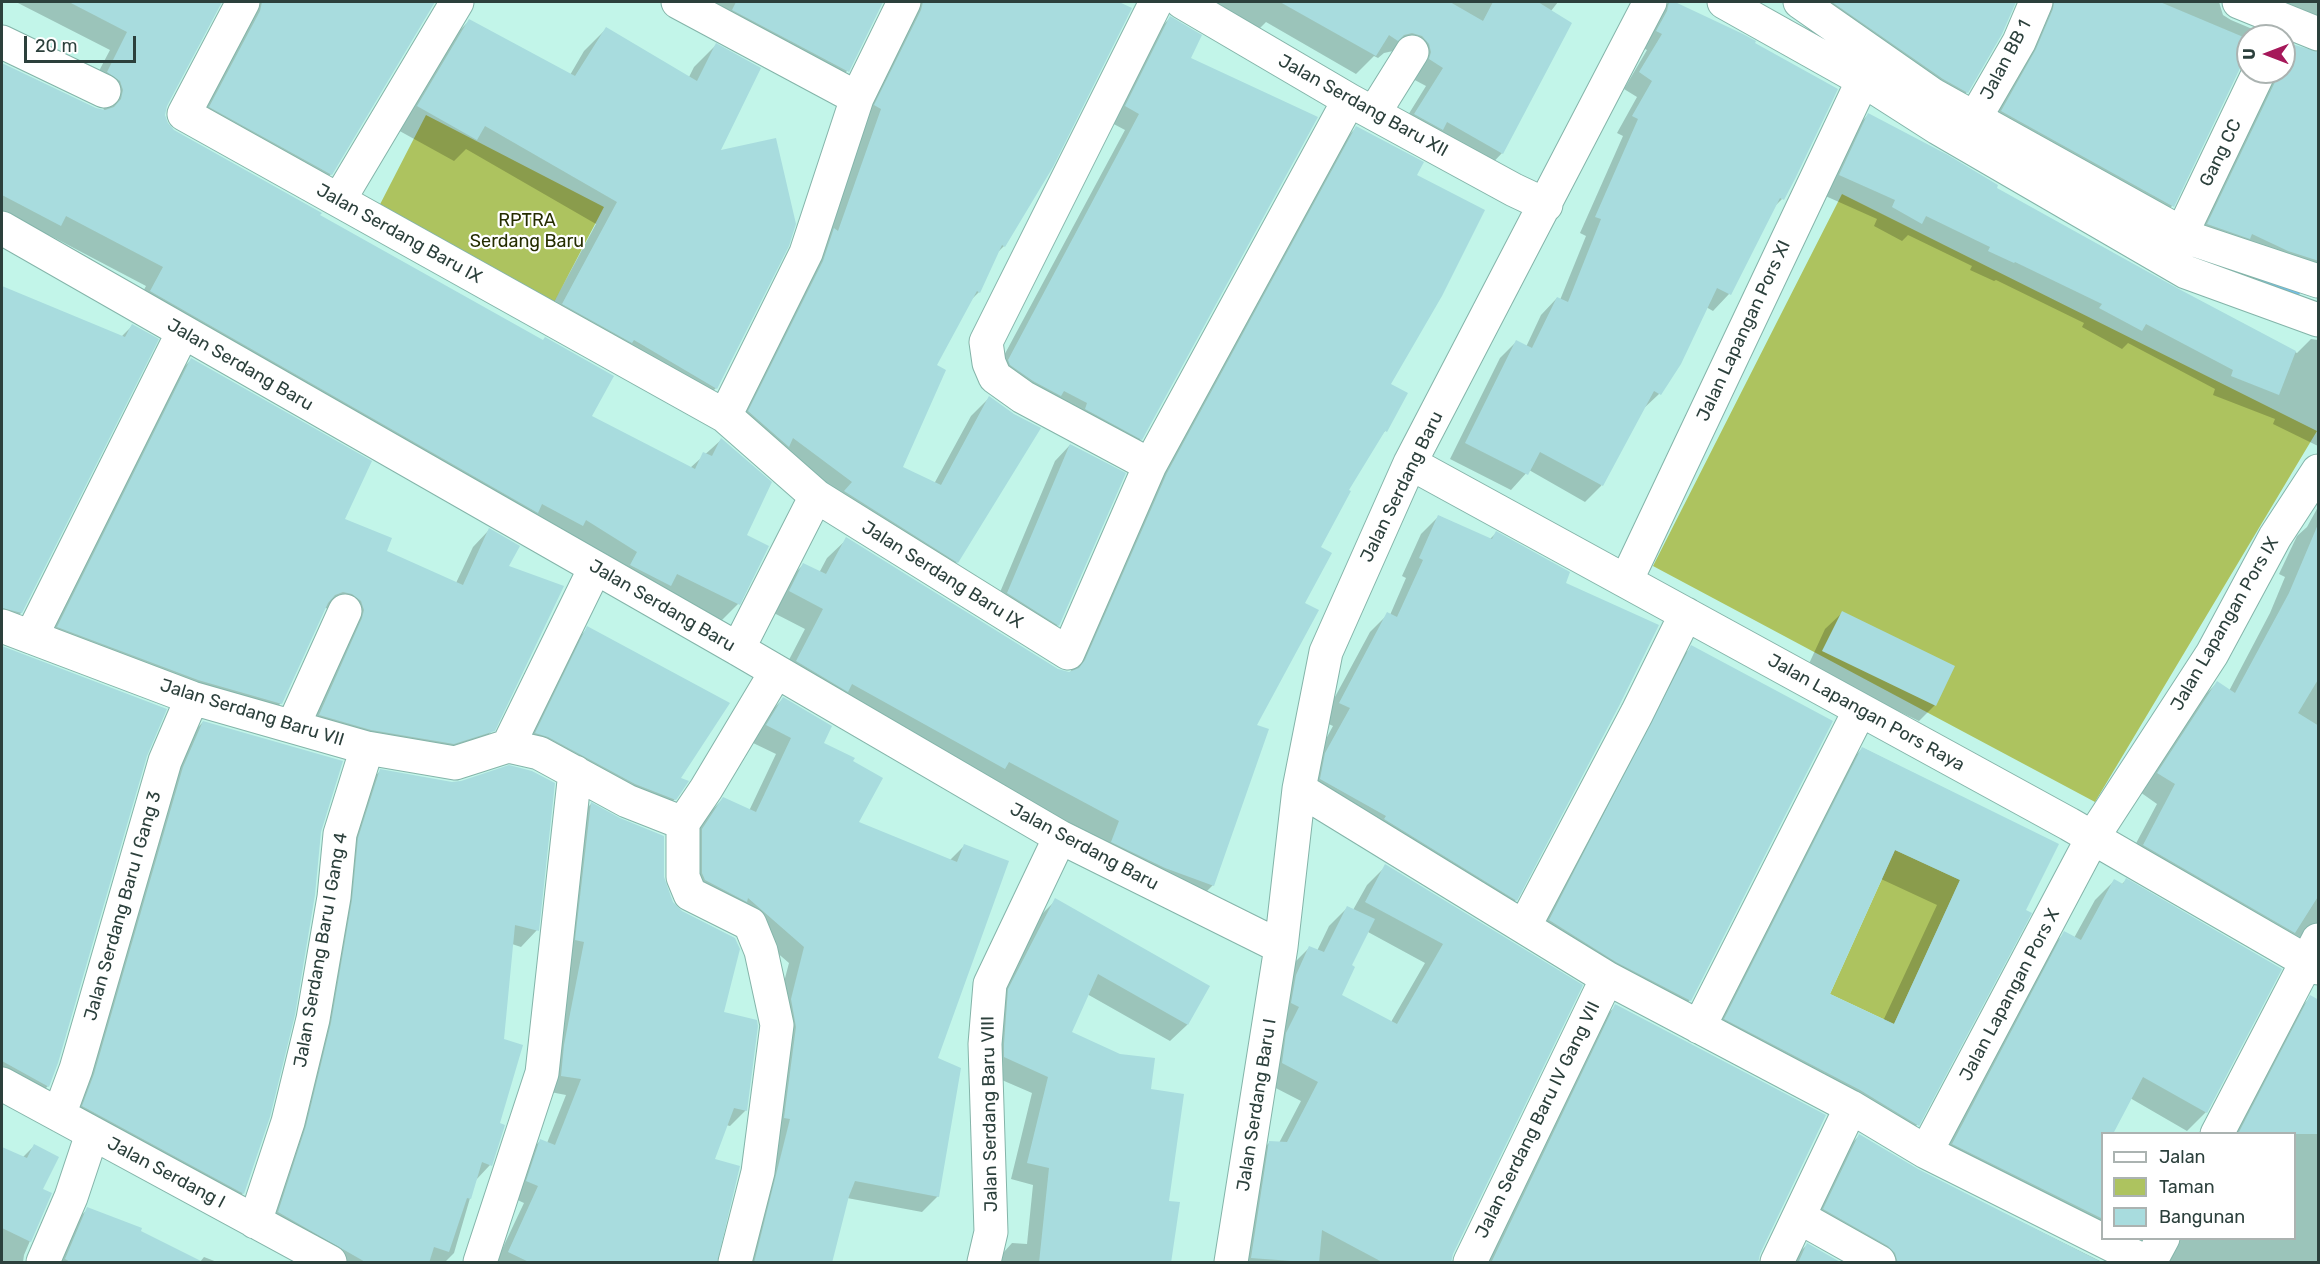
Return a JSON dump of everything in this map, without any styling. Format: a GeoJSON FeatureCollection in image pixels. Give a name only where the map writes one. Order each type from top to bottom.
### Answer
{"type":"FeatureCollection","features":[{"type":"Feature","properties":{"kind":"street","name":"Jalan Serdang Baru IX"},"geometry":{"type":"LineString","coordinates":[[243,2],[184,114],[725,416],[816,496],[1068,653],[1150,465]]}},
{"type":"Feature","properties":{"kind":"street"},"geometry":{"type":"LineString","coordinates":[[339,200],[457,2]]}},
{"type":"Feature","properties":{"kind":"street"},"geometry":{"type":"LineString","coordinates":[[678,2],[857,98]]}},
{"type":"Feature","properties":{"kind":"street"},"geometry":{"type":"LineString","coordinates":[[725,416],[806,254],[857,98],[904,2]]}},
{"type":"Feature","properties":{"kind":"street"},"geometry":{"type":"LineString","coordinates":[[1156,2],[986,342],[988,363],[995,376],[1023,396],[1150,465],[1361,106],[1412,52]]}},
{"type":"Feature","properties":{"kind":"street","name":"Jalan Serdang Baru XII"},"geometry":{"type":"LineString","coordinates":[[1182,2],[1361,106],[1514,190],[1546,205]]}},
{"type":"Feature","properties":{"kind":"street","name":"Jalan Serdang Baru"},"geometry":{"type":"LineString","coordinates":[[2,228],[1060,837],[1281,947],[1299,789],[1326,652],[1410,463],[1650,2]]}},
{"type":"Feature","properties":{"kind":"street"},"geometry":{"type":"LineString","coordinates":[[1724,2],[1863,80],[1938,128],[2186,272],[2319,320]]}},
{"type":"Feature","properties":{"kind":"street"},"geometry":{"type":"LineString","coordinates":[[1800,2],[1840,14],[1933,95],[2182,234],[2253,261],[2319,281]]}},
{"type":"Feature","properties":{"kind":"street","name":"Jalan BB 1"},"geometry":{"type":"LineString","coordinates":[[1975,118],[2019,42],[2036,2]]}},
{"type":"Feature","properties":{"kind":"street"},"geometry":{"type":"LineString","coordinates":[[2239,2],[2319,34]]}},
{"type":"Feature","properties":{"kind":"street"},"geometry":{"type":"LineString","coordinates":[[2,42],[104,91]]}},
{"type":"Feature","properties":{"kind":"street","name":"Jalan Lapangan Pors XI"},"geometry":{"type":"LineString","coordinates":[[1626,581],[1863,80]]}},
{"type":"Feature","properties":{"kind":"street","name":"Gang CC"},"geometry":{"type":"LineString","coordinates":[[2182,234],[2253,84]]}},
{"type":"Feature","properties":{"kind":"street"},"geometry":{"type":"LineString","coordinates":[[16,631],[183,332]]}},
{"type":"Feature","properties":{"kind":"street","name":"Jalan Lapangan Pors Raya"},"geometry":{"type":"LineString","coordinates":[[1410,463],[2315,957]]}},
{"type":"Feature","properties":{"kind":"street","name":"Jalan Lapangan Pors IX"},"geometry":{"type":"LineString","coordinates":[[2093,837],[2212,654],[2275,537],[2319,471]]}},
{"type":"Feature","properties":{"kind":"street"},"geometry":{"type":"LineString","coordinates":[[738,650],[816,496]]}},
{"type":"Feature","properties":{"kind":"street"},"geometry":{"type":"LineString","coordinates":[[595,568],[508,746],[539,753],[627,801],[683,823]]}},
{"type":"Feature","properties":{"kind":"street"},"geometry":{"type":"LineString","coordinates":[[293,726],[345,611]]}},
{"type":"Feature","properties":{"kind":"street"},"geometry":{"type":"LineString","coordinates":[[1524,927],[1637,713],[1686,614]]}},
{"type":"Feature","properties":{"kind":"street","name":"Jalan Serdang Baru VII"},"geometry":{"type":"LineString","coordinates":[[16,631],[192,698],[367,748],[455,763],[508,746]]}},
{"type":"Feature","properties":{"kind":"street"},"geometry":{"type":"LineString","coordinates":[[735,1263],[758,1172],[777,1025],[761,951],[750,924],[690,894],[683,877],[683,823],[776,672]]}},
{"type":"Feature","properties":{"kind":"street","name":"Jalan Serdang Baru I Gang 3"},"geometry":{"type":"LineString","coordinates":[[59,1115],[76,1069],[165,761],[192,698]]}},
{"type":"Feature","properties":{"kind":"street"},"geometry":{"type":"LineString","coordinates":[[1699,1027],[1860,710]]}},
{"type":"Feature","properties":{"kind":"street","name":"Jalan Serdang Baru I Gang 4"},"geometry":{"type":"LineString","coordinates":[[255,1222],[288,1122],[313,1019],[334,897],[340,834],[367,748]]}},
{"type":"Feature","properties":{"kind":"street"},"geometry":{"type":"LineString","coordinates":[[480,1263],[542,1073],[575,772]]}},
{"type":"Feature","properties":{"kind":"street"},"geometry":{"type":"LineString","coordinates":[[1299,789],[1607,978],[1851,1107],[1926,1152],[2101,1240]]}},
{"type":"Feature","properties":{"kind":"street","name":"Jalan Serdang Baru VIII"},"geometry":{"type":"LineString","coordinates":[[984,1263],[991,1232],[986,1044],[990,984],[1060,837]]}},
{"type":"Feature","properties":{"kind":"street","name":"Jalan Lapangan Pors X"},"geometry":{"type":"LineString","coordinates":[[1926,1152],[2093,837]]}},
{"type":"Feature","properties":{"kind":"street","name":"Jalan Serdang Baru I"},"geometry":{"type":"LineString","coordinates":[[1231,1263],[1281,947]]}},
{"type":"Feature","properties":{"kind":"street"},"geometry":{"type":"LineString","coordinates":[[2218,1132],[2315,957]]}},
{"type":"Feature","properties":{"kind":"street","name":"Jalan Serdang Baru IV Gang VII"},"geometry":{"type":"LineString","coordinates":[[1470,1263],[1607,978]]}},
{"type":"Feature","properties":{"kind":"street","name":"Jalan Serdang I"},"geometry":{"type":"LineString","coordinates":[[2,1084],[322,1260]]}},
{"type":"Feature","properties":{"kind":"street"},"geometry":{"type":"LineString","coordinates":[[1777,1263],[1851,1107]]}},
{"type":"Feature","properties":{"kind":"street"},"geometry":{"type":"LineString","coordinates":[[43,1263],[71,1197],[92,1134]]}},
{"type":"Feature","properties":{"kind":"street"},"geometry":{"type":"LineString","coordinates":[[1798,1217],[1879,1263]]}},
{"type":"Feature","properties":{"kind":"street"},"geometry":{"type":"LineString","coordinates":[[2102,1240],[2148,1263],[2162,1240]]}},
{"type":"Feature","properties":{"kind":"green space","name":"RPTRA Serdang Baru"},"geometry":{"type":"Polygon","coordinates":[[[426,115],[604,207],[551,308],[374,216],[426,115]]]}},
{"type":"Feature","properties":{"kind":"green space"},"geometry":{"type":"Polygon","coordinates":[[[1842,194],[2317,431],[2095,802],[1653,566],[1842,194]]]}},
{"type":"Feature","properties":{"kind":"green space"},"geometry":{"type":"Polygon","coordinates":[[[1895,850],[1960,880],[1894,1024],[1830,994],[1895,850]]]}},
{"type":"Feature","properties":{"kind":"building"},"geometry":{"type":"Polygon","coordinates":[[[69,2],[222,2],[167,106],[165,115],[174,130],[543,340],[545,337],[614,376],[592,416],[695,469],[703,452],[712,456],[721,438],[772,482],[747,535],[769,546],[740,605],[677,574],[671,586],[630,565],[637,552],[586,520],[583,526],[542,504],[538,513],[150,291],[163,267],[66,216],[61,226],[2,195],[2,63],[96,108],[105,110],[114,107],[121,99],[123,90],[120,81],[107,72],[127,32],[69,2]]]}},
{"type":"Feature","properties":{"kind":"building"},"geometry":{"type":"Polygon","coordinates":[[[262,2],[435,2],[332,175],[209,107],[260,11],[262,2]]]}},
{"type":"Feature","properties":{"kind":"building"},"geometry":{"type":"Polygon","coordinates":[[[736,2],[883,2],[849,72],[732,10],[736,2]]]}},
{"type":"Feature","properties":{"kind":"building"},"geometry":{"type":"Polygon","coordinates":[[[923,2],[1119,2],[1132,8],[1053,167],[1005,247],[1002,245],[980,293],[977,291],[937,365],[946,370],[903,467],[941,485],[989,396],[1014,414],[1041,428],[958,563],[844,491],[852,482],[793,438],[789,447],[748,411],[823,261],[834,228],[838,231],[881,109],[874,105],[923,2]]]}},
{"type":"Feature","properties":{"kind":"building"},"geometry":{"type":"Polygon","coordinates":[[[1280,2],[1450,2],[1483,21],[1493,2],[1538,2],[1572,23],[1503,154],[1447,122],[1443,130],[1414,114],[1443,68],[1429,59],[1431,52],[1429,44],[1422,36],[1412,33],[1404,35],[1398,41],[1389,35],[1376,56],[1280,2]]]}},
{"type":"Feature","properties":{"kind":"building"},"geometry":{"type":"Polygon","coordinates":[[[1669,2],[1675,2],[1743,34],[1838,89],[1795,179],[1784,200],[1780,198],[1731,295],[1717,288],[1681,364],[1661,395],[1654,391],[1603,486],[1540,452],[1528,475],[1465,443],[1516,340],[1532,348],[1557,297],[1568,302],[1601,219],[1595,217],[1638,119],[1632,116],[1652,81],[1639,72],[1662,34],[1656,31],[1667,11],[1669,2]]]}},
{"type":"Feature","properties":{"kind":"building"},"geometry":{"type":"Polygon","coordinates":[[[1832,2],[2016,2],[2002,34],[1968,93],[1943,79],[1832,2]]]}},
{"type":"Feature","properties":{"kind":"building"},"geometry":{"type":"Polygon","coordinates":[[[2054,2],[2160,2],[2236,34],[2236,77],[2174,207],[2001,111],[2036,49],[2054,2]]]}},
{"type":"Feature","properties":{"kind":"building"},"geometry":{"type":"Polygon","coordinates":[[[1170,16],[1202,35],[1191,58],[1318,117],[1142,440],[1085,409],[1087,403],[1064,391],[1061,396],[1033,381],[1010,365],[1008,360],[1139,114],[1125,106],[1170,16]]]}},
{"type":"Feature","properties":{"kind":"building"},"geometry":{"type":"Polygon","coordinates":[[[469,19],[575,76],[606,27],[697,81],[716,43],[761,68],[721,150],[776,138],[796,224],[789,246],[717,389],[634,340],[632,343],[562,304],[617,202],[485,126],[477,140],[417,106],[469,19]]]}},
{"type":"Feature","properties":{"kind":"building"},"geometry":{"type":"Polygon","coordinates":[[[2296,45],[2319,52],[2319,261],[2288,251],[2252,234],[2250,239],[2207,224],[2274,84],[2296,84],[2296,45]]]}},
{"type":"Feature","properties":{"kind":"building"},"geometry":{"type":"Polygon","coordinates":[[[1868,113],[1948,155],[1998,185],[1997,188],[2296,351],[2279,395],[2231,376],[2233,370],[2146,324],[2142,331],[2099,308],[2102,304],[1988,251],[1990,247],[1926,216],[1922,224],[1892,207],[1895,200],[1839,175],[1868,113]]]}},
{"type":"Feature","properties":{"kind":"building"},"geometry":{"type":"Polygon","coordinates":[[[1356,126],[1424,162],[1417,175],[1485,210],[1442,296],[1391,384],[1408,393],[1387,432],[1385,431],[1349,490],[1351,491],[1321,547],[1332,553],[1305,603],[1319,610],[1257,725],[1269,729],[1214,886],[1165,868],[1111,842],[1119,821],[1009,762],[1005,769],[852,684],[848,692],[796,661],[823,609],[789,591],[803,563],[826,574],[846,537],[1058,669],[1069,672],[1079,668],[1085,660],[1167,473],[1356,126]]]}},
{"type":"Feature","properties":{"kind":"building"},"geometry":{"type":"Polygon","coordinates":[[[2,286],[125,337],[132,324],[159,339],[22,613],[2,608],[2,286]]]}},
{"type":"Feature","properties":{"kind":"building"},"geometry":{"type":"Polygon","coordinates":[[[191,358],[372,461],[345,519],[392,538],[387,551],[463,585],[489,528],[520,546],[509,566],[564,586],[495,731],[454,744],[371,730],[319,715],[362,618],[364,610],[361,601],[352,594],[343,592],[335,595],[328,603],[282,704],[198,680],[57,627],[191,358]]]}},
{"type":"Feature","properties":{"kind":"building"},"geometry":{"type":"Polygon","coordinates":[[[1070,444],[1126,473],[1059,626],[1007,593],[1070,444]]]}},
{"type":"Feature","properties":{"kind":"building"},"geometry":{"type":"Polygon","coordinates":[[[1438,515],[1492,539],[1496,531],[1570,572],[1566,583],[1659,625],[1517,901],[1384,819],[1386,816],[1320,779],[1325,753],[1350,708],[1339,703],[1387,612],[1397,617],[1423,560],[1419,558],[1438,515]]]}},
{"type":"Feature","properties":{"kind":"building"},"geometry":{"type":"Polygon","coordinates":[[[2319,522],[2319,678],[2298,713],[2319,726],[2319,895],[2295,933],[2143,845],[2175,784],[2157,773],[2217,681],[2235,693],[2289,593],[2319,522]]]}},
{"type":"Feature","properties":{"kind":"building"},"geometry":{"type":"Polygon","coordinates":[[[1842,611],[1955,666],[1936,706],[1822,651],[1842,611]]]}},
{"type":"Feature","properties":{"kind":"building"},"geometry":{"type":"Polygon","coordinates":[[[587,626],[730,703],[681,778],[689,781],[676,800],[635,784],[548,737],[535,733],[587,626]]]}},
{"type":"Feature","properties":{"kind":"building"},"geometry":{"type":"Polygon","coordinates":[[[1691,645],[1833,721],[1691,1001],[1616,962],[1549,920],[1691,645]]]}},
{"type":"Feature","properties":{"kind":"building"},"geometry":{"type":"Polygon","coordinates":[[[2,646],[167,709],[147,756],[58,1063],[49,1087],[2,1061],[2,646]]]}},
{"type":"Feature","properties":{"kind":"building"},"geometry":{"type":"Polygon","coordinates":[[[783,697],[832,726],[824,743],[855,758],[853,761],[883,778],[859,822],[957,862],[964,844],[1009,861],[938,1058],[961,1068],[939,1197],[855,1181],[832,1263],[754,1263],[790,1119],[784,1118],[796,1027],[791,999],[804,947],[748,898],[747,902],[705,880],[702,873],[702,829],[723,797],[756,812],[791,738],[766,725],[783,697]]]}},
{"type":"Feature","properties":{"kind":"building"},"geometry":{"type":"Polygon","coordinates":[[[203,721],[343,761],[321,832],[315,895],[295,1015],[270,1117],[244,1194],[82,1106],[94,1074],[183,767],[203,721]]]}},
{"type":"Feature","properties":{"kind":"building"},"geometry":{"type":"Polygon","coordinates":[[[1862,747],[2059,844],[2026,910],[2032,913],[1919,1126],[1860,1090],[1724,1019],[1862,747]],[[1895,850],[1830,994],[1894,1024],[1960,880],[1895,850]]]}},
{"type":"Feature","properties":{"kind":"building"},"geometry":{"type":"Polygon","coordinates":[[[509,765],[532,771],[555,783],[539,931],[515,925],[504,1039],[523,1045],[500,1123],[505,1125],[492,1166],[482,1162],[471,1199],[467,1198],[449,1252],[434,1247],[429,1263],[367,1263],[278,1212],[306,1126],[331,1023],[352,900],[358,838],[380,769],[452,782],[509,765]]]}},
{"type":"Feature","properties":{"kind":"building"},"geometry":{"type":"Polygon","coordinates":[[[591,802],[620,818],[664,836],[664,877],[673,902],[682,911],[735,938],[740,949],[724,1012],[757,1020],[758,1026],[747,1111],[734,1108],[715,1159],[740,1166],[717,1263],[531,1263],[508,1252],[538,1186],[526,1181],[540,1139],[555,1145],[581,1079],[561,1076],[564,1045],[584,942],[575,940],[591,802]]]}},
{"type":"Feature","properties":{"kind":"building"},"geometry":{"type":"Polygon","coordinates":[[[1385,864],[1583,985],[1453,1254],[1451,1263],[1384,1263],[1322,1230],[1319,1263],[1251,1258],[1269,1141],[1287,1142],[1318,1082],[1282,1063],[1286,1033],[1299,1007],[1291,1003],[1296,975],[1309,946],[1324,952],[1347,906],[1375,919],[1352,965],[1355,967],[1342,995],[1397,1024],[1443,944],[1365,902],[1385,864]]]}},
{"type":"Feature","properties":{"kind":"building"},"geometry":{"type":"Polygon","coordinates":[[[2126,878],[2282,969],[2207,1113],[2143,1077],[2114,1132],[2101,1132],[2101,1218],[1952,1144],[2064,931],[2081,940],[2114,879],[2123,884],[2126,878]]]}},
{"type":"Feature","properties":{"kind":"building"},"geometry":{"type":"Polygon","coordinates":[[[1055,898],[1210,986],[1188,1025],[1098,974],[1072,1032],[1120,1054],[1155,1058],[1151,1089],[1184,1094],[1169,1201],[1180,1202],[1171,1263],[1039,1263],[1049,1168],[1027,1163],[1048,1077],[1004,1057],[1004,1044],[1008,989],[1055,898]]]}},
{"type":"Feature","properties":{"kind":"building"},"geometry":{"type":"Polygon","coordinates":[[[2310,995],[2319,1000],[2319,1134],[2239,1132],[2310,995]]]}},
{"type":"Feature","properties":{"kind":"building"},"geometry":{"type":"Polygon","coordinates":[[[1615,1004],[1826,1115],[1760,1254],[1758,1263],[1491,1263],[1615,1004]]]}},
{"type":"Feature","properties":{"kind":"building"},"geometry":{"type":"Polygon","coordinates":[[[1859,1134],[1918,1169],[2103,1263],[1898,1263],[1895,1253],[1888,1246],[1823,1209],[1859,1134]]]}},
{"type":"Feature","properties":{"kind":"building"},"geometry":{"type":"Polygon","coordinates":[[[34,1144],[59,1157],[43,1189],[52,1193],[31,1242],[2,1228],[2,1147],[27,1158],[34,1144]]]}},
{"type":"Feature","properties":{"kind":"building"},"geometry":{"type":"Polygon","coordinates":[[[87,1207],[142,1228],[141,1231],[205,1263],[72,1263],[65,1259],[87,1207]]]}},
{"type":"Feature","properties":{"kind":"building"},"geometry":{"type":"Polygon","coordinates":[[[1807,1243],[1842,1263],[1798,1263],[1807,1243]]]}},
{"type":"Feature","properties":{"kind":"waterway"},"geometry":{"type":"LineString","coordinates":[[2239,276],[2295,290]]}}]}
